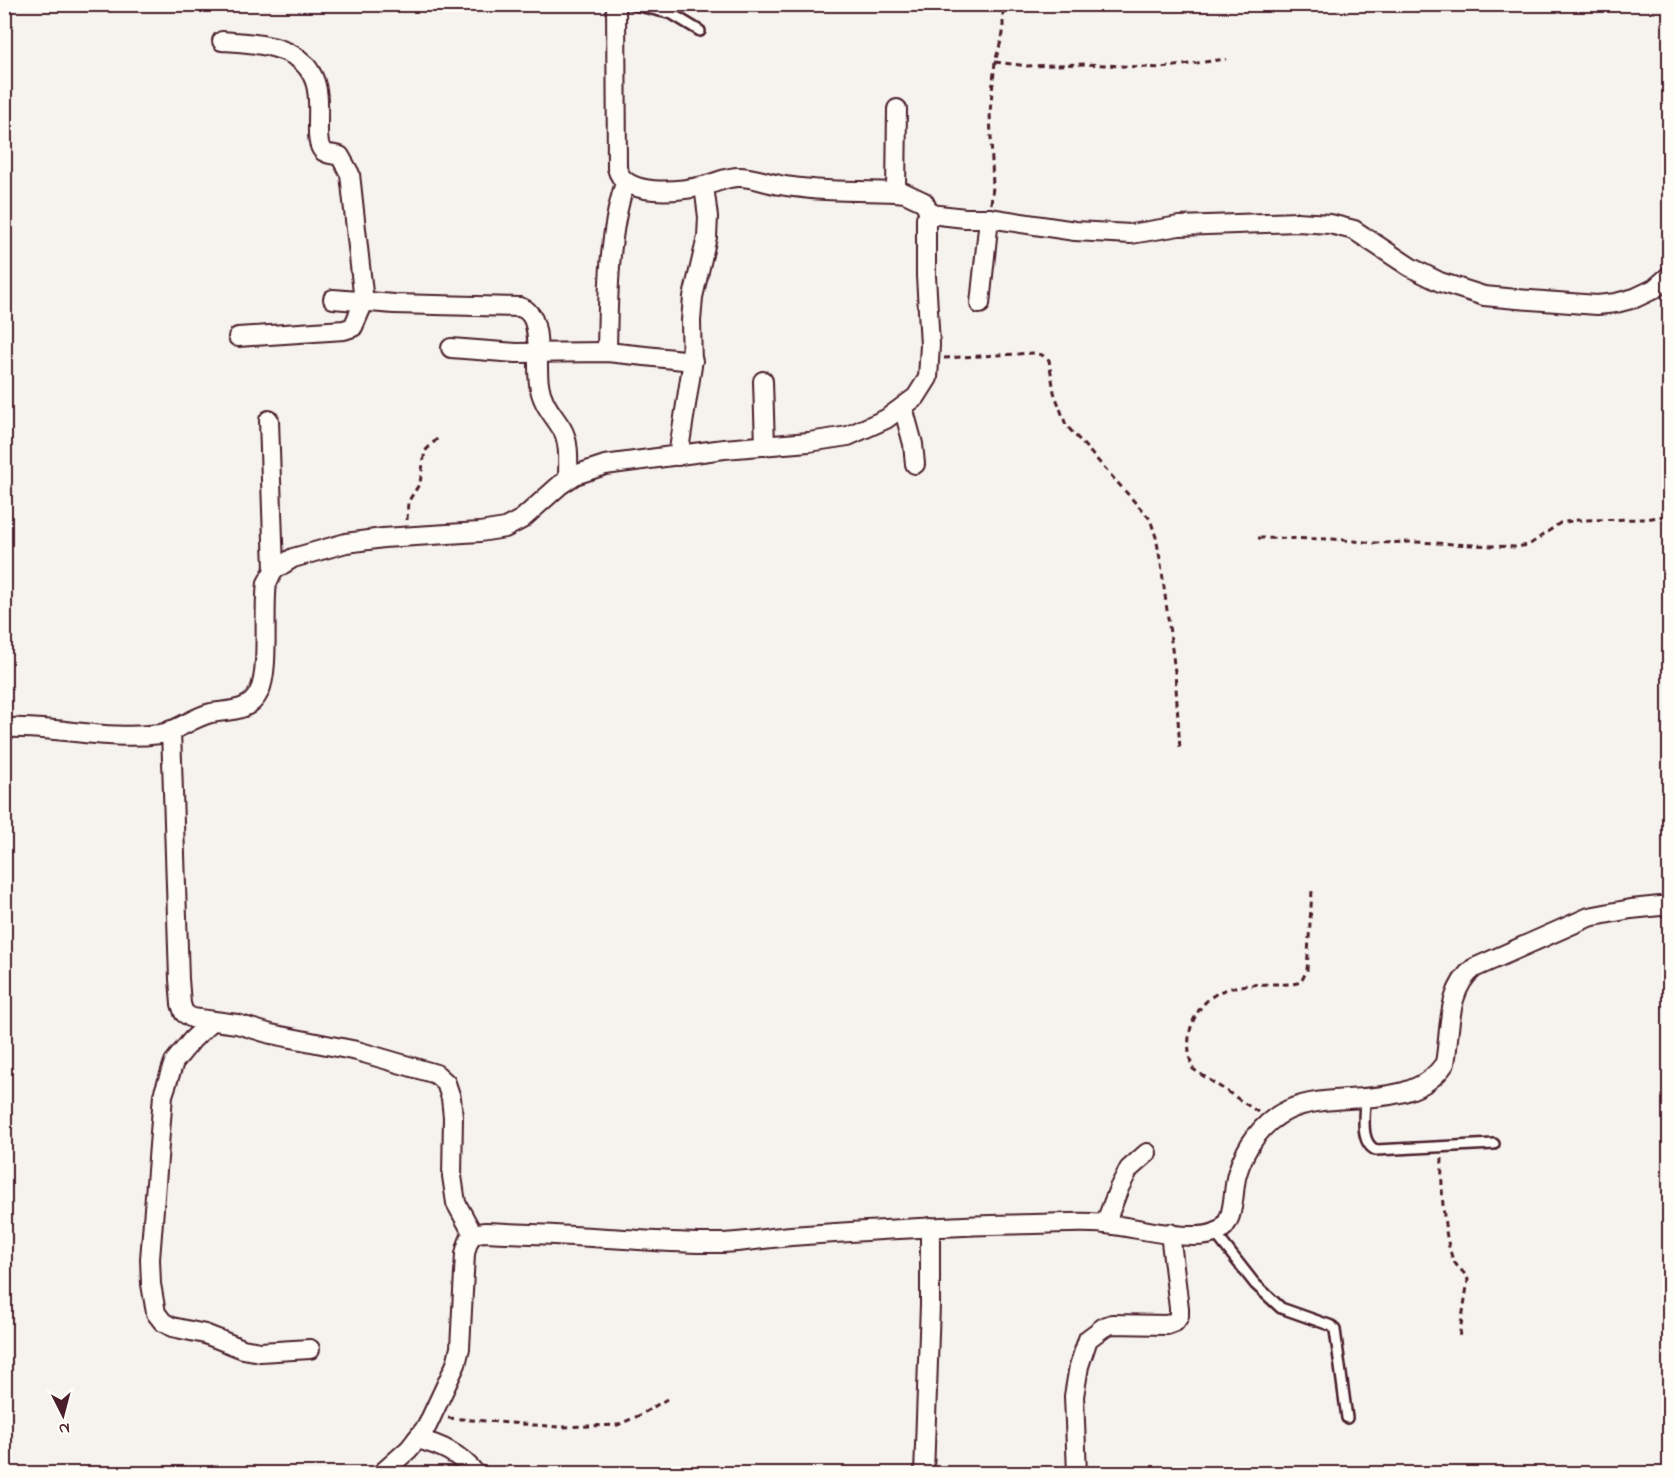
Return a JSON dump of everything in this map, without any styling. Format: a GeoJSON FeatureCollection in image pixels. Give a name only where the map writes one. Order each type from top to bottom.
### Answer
{"type":"FeatureCollection","features":[{"type":"Feature","properties":{"kind":"street"},"geometry":{"type":"LineString","coordinates":[[616,4],[617,168],[619,176],[625,183],[635,187],[657,189],[704,186],[718,180],[742,177],[813,189],[896,192],[905,193],[924,202],[930,214]]}},
{"type":"Feature","properties":{"kind":"street"},"geometry":{"type":"LineString","coordinates":[[222,41],[275,48],[303,63],[311,73],[316,86],[319,145],[327,153],[340,156],[350,174],[364,302],[352,327],[344,330],[238,337]]}},
{"type":"Feature","properties":{"kind":"street"},"geometry":{"type":"LineString","coordinates":[[896,192],[897,109]]}},
{"type":"Feature","properties":{"kind":"street"},"geometry":{"type":"LineString","coordinates":[[607,352],[612,241],[616,210],[625,183]]}},
{"type":"Feature","properties":{"kind":"street"},"geometry":{"type":"LineString","coordinates":[[678,456],[693,361],[691,321],[693,297],[708,227],[704,186]]}},
{"type":"Feature","properties":{"kind":"street"},"geometry":{"type":"LineString","coordinates":[[930,214],[989,218],[1075,231],[1131,234],[1179,226],[1297,222],[1330,224],[1354,230],[1401,262],[1440,282],[1484,296],[1517,299],[1597,305],[1616,303],[1635,298],[1654,289],[1670,275]]}},
{"type":"Feature","properties":{"kind":"street"},"geometry":{"type":"LineString","coordinates":[[4,728],[29,727],[106,736],[146,736],[164,734],[194,718],[237,710],[251,703],[260,692],[263,673],[267,583],[274,570],[293,558],[346,543],[505,528],[522,519],[568,479],[604,465],[848,436],[886,419],[916,397],[928,378],[930,359],[926,218],[930,214]]}},
{"type":"Feature","properties":{"kind":"street"},"geometry":{"type":"LineString","coordinates":[[980,304],[989,218]]}},
{"type":"Feature","properties":{"kind":"street"},"geometry":{"type":"LineString","coordinates":[[333,300],[520,308],[529,312],[534,322],[539,386],[544,404],[562,429],[565,438],[568,479]]}},
{"type":"Feature","properties":{"kind":"street"},"geometry":{"type":"LineString","coordinates":[[451,348],[537,353],[607,352],[693,361]]}},
{"type":"Feature","properties":{"kind":"street"},"geometry":{"type":"LineString","coordinates":[[763,381],[765,446]]}},
{"type":"Feature","properties":{"kind":"street"},"geometry":{"type":"LineString","coordinates":[[903,407],[913,444],[915,464]]}},
{"type":"Feature","properties":{"kind":"street"},"geometry":{"type":"LineString","coordinates":[[269,420],[274,570]]}},
{"type":"Feature","properties":{"kind":"street"},"geometry":{"type":"LineString","coordinates":[[171,730],[181,1004],[184,1013],[192,1018],[237,1024],[271,1034],[357,1051],[436,1074],[446,1083],[451,1098],[452,1176],[456,1203],[473,1234]]}},
{"type":"Feature","properties":{"kind":"street"},"geometry":{"type":"LineString","coordinates":[[381,1473],[417,1439],[432,1417],[447,1386],[460,1348],[465,1254],[468,1239],[473,1234],[485,1232],[723,1243],[930,1227],[1093,1222],[1188,1237],[1215,1233],[1220,1231],[1227,1222],[1237,1174],[1251,1143],[1273,1118],[1304,1104],[1392,1095],[1414,1088],[1440,1071],[1445,1063],[1455,990],[1464,975],[1474,968],[1589,917],[1670,905]]}},
{"type":"Feature","properties":{"kind":"street"},"geometry":{"type":"LineString","coordinates":[[212,1021],[174,1062],[163,1095],[150,1259],[156,1313],[172,1328],[205,1334],[243,1349],[260,1352],[310,1349]]}},
{"type":"Feature","properties":{"kind":"street"},"geometry":{"type":"LineString","coordinates":[[1105,1224],[1129,1169],[1147,1153]]}},
{"type":"Feature","properties":{"kind":"street"},"geometry":{"type":"LineString","coordinates":[[924,1473],[930,1305],[930,1227]]}},
{"type":"Feature","properties":{"kind":"street"},"geometry":{"type":"LineString","coordinates":[[1077,1473],[1074,1396],[1079,1366],[1088,1339],[1112,1324],[1167,1325],[1175,1322],[1179,1316],[1170,1233]]}},
{"type":"Feature","properties":{"kind":"street"},"geometry":{"type":"LineString","coordinates":[[417,1439],[438,1444],[459,1456],[476,1473]]}},
{"type":"Feature","properties":{"kind":"lane"},"geometry":{"type":"LineString","coordinates":[[631,4],[672,14],[700,31]]}},
{"type":"Feature","properties":{"kind":"lane"},"geometry":{"type":"LineString","coordinates":[[1365,1098],[1366,1139],[1371,1149],[1381,1151],[1494,1144]]}},
{"type":"Feature","properties":{"kind":"lane"},"geometry":{"type":"LineString","coordinates":[[1215,1233],[1255,1284],[1281,1308],[1332,1326],[1335,1330],[1347,1418]]}},
{"type":"Feature","properties":{"kind":"path"},"geometry":{"type":"LineString","coordinates":[[989,218],[993,188],[990,112],[995,62],[1003,34],[1003,4]]}},
{"type":"Feature","properties":{"kind":"path"},"geometry":{"type":"LineString","coordinates":[[995,62],[1027,66],[1085,64],[1161,68],[1226,59]]}},
{"type":"Feature","properties":{"kind":"path"},"geometry":{"type":"LineString","coordinates":[[930,359],[1034,353],[1049,360],[1054,392],[1066,425],[1150,519],[1156,537],[1175,672],[1180,750]]}},
{"type":"Feature","properties":{"kind":"path"},"geometry":{"type":"LineString","coordinates":[[408,537],[406,513],[408,501],[420,483],[425,451],[440,436]]}},
{"type":"Feature","properties":{"kind":"path"},"geometry":{"type":"LineString","coordinates":[[1258,538],[1333,539],[1375,543],[1458,543],[1514,547],[1529,545],[1560,523],[1578,520],[1646,519],[1670,515]]}},
{"type":"Feature","properties":{"kind":"path"},"geometry":{"type":"LineString","coordinates":[[1273,1118],[1252,1109],[1193,1069],[1189,1043],[1191,1025],[1199,1009],[1211,996],[1226,988],[1301,982],[1307,970],[1312,891]]}},
{"type":"Feature","properties":{"kind":"path"},"geometry":{"type":"LineString","coordinates":[[1442,1147],[1444,1205],[1452,1257],[1456,1266],[1468,1280],[1459,1338]]}},
{"type":"Feature","properties":{"kind":"path"},"geometry":{"type":"LineString","coordinates":[[432,1417],[560,1427],[618,1425],[667,1399]]}}]}
